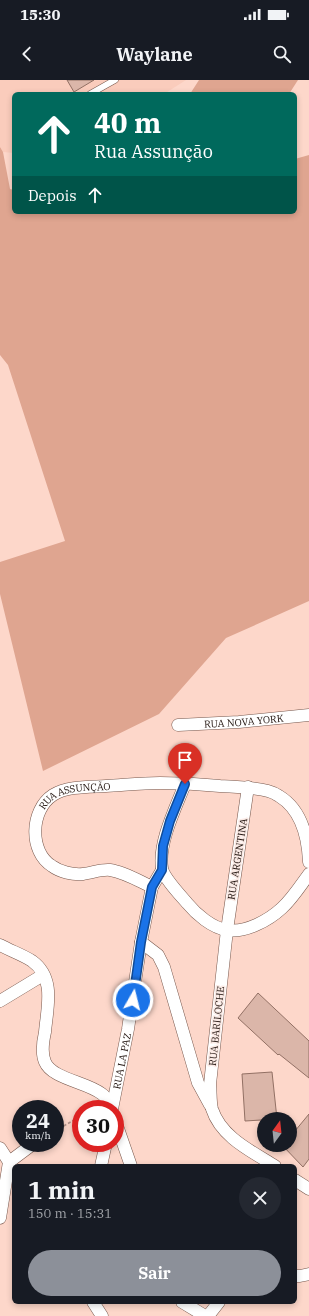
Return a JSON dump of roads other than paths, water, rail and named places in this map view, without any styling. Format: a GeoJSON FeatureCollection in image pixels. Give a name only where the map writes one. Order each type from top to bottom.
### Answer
{"type":"FeatureCollection","features":[{"type":"Feature","properties":{"kind":"street","name":"RUA NOVA YORK"},"geometry":{"type":"LineString","coordinates":[[178,724],[239,722],[306,717]]}},
{"type":"Feature","properties":{"kind":"street","name":"RUA ASSUNÇÃO"},"geometry":{"type":"LineString","coordinates":[[152,887],[118,872],[108,870],[82,874],[66,873],[53,867],[41,857],[37,847],[35,835],[38,818],[46,801],[59,792],[77,788],[160,783],[248,788],[270,791],[288,802],[298,816],[305,832],[309,862]]}},
{"type":"Feature","properties":{"kind":"street"},"geometry":{"type":"LineString","coordinates":[[185,784],[170,821],[163,846],[162,870],[152,887],[141,942],[158,955],[164,967],[198,1083],[212,1108]]}},
{"type":"Feature","properties":{"kind":"street","name":"RUA ARGENTINA"},"geometry":{"type":"LineString","coordinates":[[227,930],[248,788]]}},
{"type":"Feature","properties":{"kind":"street"},"geometry":{"type":"LineString","coordinates":[[162,870],[190,907],[208,922],[227,930],[252,927],[283,908],[309,874]]}},
{"type":"Feature","properties":{"kind":"street","name":"RUA BARILOCHE"},"geometry":{"type":"LineString","coordinates":[[227,930],[210,1084],[212,1108],[224,1131],[237,1142],[272,1164]]}},
{"type":"Feature","properties":{"kind":"street","name":"RUA LA PAZ"},"geometry":{"type":"LineString","coordinates":[[114,1100],[128,1029],[141,942]]}},
{"type":"Feature","properties":{"kind":"street"},"geometry":{"type":"LineString","coordinates":[[0,945],[34,962],[40,968],[48,985],[49,995],[43,1048],[44,1061],[50,1070],[88,1086],[103,1094],[107,1100]]}},
{"type":"Feature","properties":{"kind":"street"},"geometry":{"type":"LineString","coordinates":[[0,1001],[44,975]]}},
{"type":"Feature","properties":{"kind":"street"},"geometry":{"type":"LineString","coordinates":[[124,1146],[130,1164]]}},
{"type":"Feature","properties":{"kind":"street"},"geometry":{"type":"LineString","coordinates":[[0,1148],[10,1162]]}},
{"type":"Feature","properties":{"kind":"street"},"geometry":{"type":"LineString","coordinates":[[0,1218],[10,1162],[23,1152]]}},
{"type":"Feature","properties":{"kind":"street"},"geometry":{"type":"LineString","coordinates":[[101,1164],[104,1152]]}},
{"type":"Feature","properties":{"kind":"street"},"geometry":{"type":"LineString","coordinates":[[297,1181],[309,1189]]}},
{"type":"Feature","properties":{"kind":"street"},"geometry":{"type":"LineString","coordinates":[[297,1276],[309,1274]]}},
{"type":"Feature","properties":{"kind":"street"},"geometry":{"type":"LineString","coordinates":[[94,1304],[102,1316]]}},
{"type":"Feature","properties":{"kind":"street"},"geometry":{"type":"LineString","coordinates":[[185,1304],[206,1316],[217,1304]]}},
{"type":"Feature","properties":{"kind":"lane"},"geometry":{"type":"LineString","coordinates":[[94,92],[115,80]]}}]}
